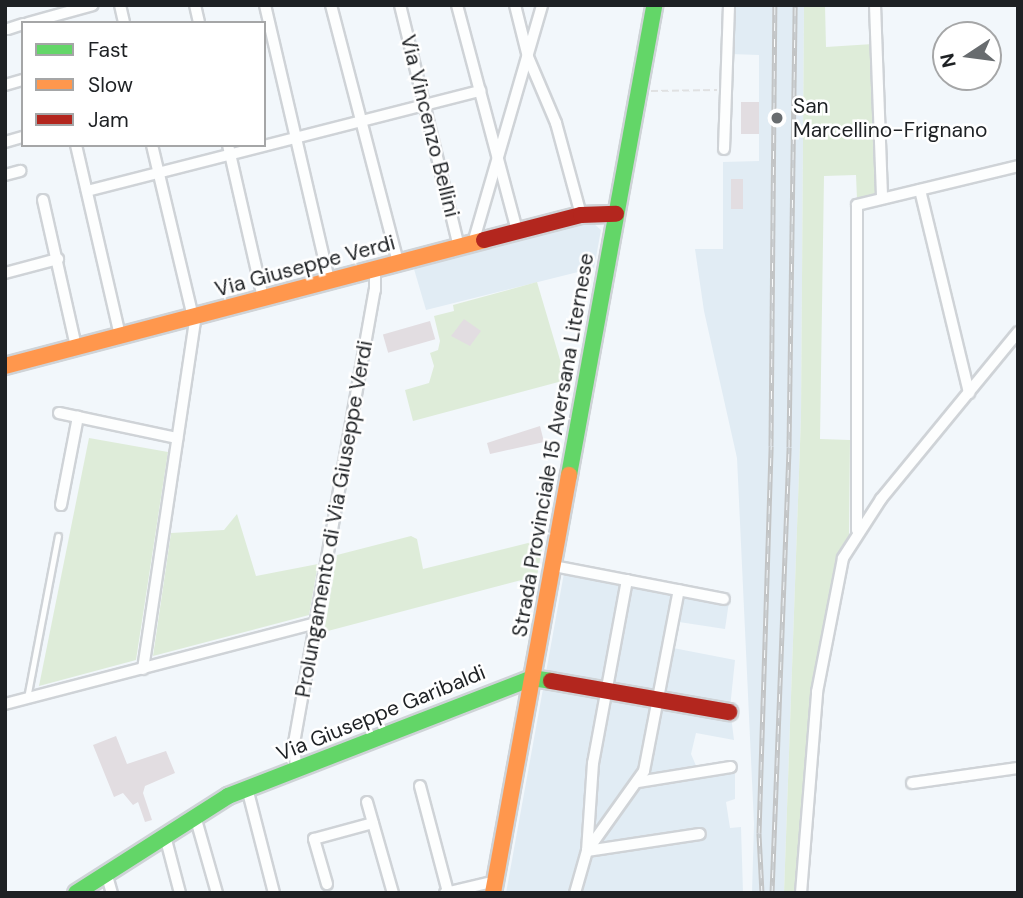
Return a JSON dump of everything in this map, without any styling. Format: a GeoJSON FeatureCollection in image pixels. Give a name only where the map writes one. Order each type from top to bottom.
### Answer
{"type":"FeatureCollection","features":[{"type":"Feature","properties":{"kind":"street"},"geometry":{"type":"LineString","coordinates":[[47,20],[93,5]]}},
{"type":"Feature","properties":{"kind":"street"},"geometry":{"type":"LineString","coordinates":[[265,5],[329,281]]}},
{"type":"Feature","properties":{"kind":"street"},"geometry":{"type":"LineString","coordinates":[[331,5],[398,263]]}},
{"type":"Feature","properties":{"kind":"street","name":"Via Vincenzo Bellini"},"geometry":{"type":"LineString","coordinates":[[401,5],[425,105],[466,245]]}},
{"type":"Feature","properties":{"kind":"street"},"geometry":{"type":"LineString","coordinates":[[457,5],[517,231]]}},
{"type":"Feature","properties":{"kind":"street"},"geometry":{"type":"LineString","coordinates":[[515,5],[528,57],[556,124],[581,215]]}},
{"type":"Feature","properties":{"kind":"street"},"geometry":{"type":"LineString","coordinates":[[466,245],[498,158],[542,5]]}},
{"type":"Feature","properties":{"kind":"street","name":"Strada Provinciale 15 Aversana Liternese"},"geometry":{"type":"LineString","coordinates":[[495,887],[654,5]]}},
{"type":"Feature","properties":{"kind":"street"},"geometry":{"type":"LineString","coordinates":[[724,149],[729,5]]}},
{"type":"Feature","properties":{"kind":"street"},"geometry":{"type":"LineString","coordinates":[[875,5],[882,198]]}},
{"type":"Feature","properties":{"kind":"street"},"geometry":{"type":"LineString","coordinates":[[8,29],[21,25]]}},
{"type":"Feature","properties":{"kind":"street"},"geometry":{"type":"LineString","coordinates":[[266,143],[480,91]]}},
{"type":"Feature","properties":{"kind":"street"},"geometry":{"type":"LineString","coordinates":[[76,147],[120,336]]}},
{"type":"Feature","properties":{"kind":"street"},"geometry":{"type":"LineString","coordinates":[[143,668],[195,316],[152,147]]}},
{"type":"Feature","properties":{"kind":"street"},"geometry":{"type":"LineString","coordinates":[[87,191],[158,173],[229,150],[263,298]]}},
{"type":"Feature","properties":{"kind":"street"},"geometry":{"type":"LineString","coordinates":[[857,530],[857,205],[1018,166]]}},
{"type":"Feature","properties":{"kind":"street"},"geometry":{"type":"LineString","coordinates":[[5,175],[20,171]]}},
{"type":"Feature","properties":{"kind":"street"},"geometry":{"type":"LineString","coordinates":[[920,190],[969,393]]}},
{"type":"Feature","properties":{"kind":"street"},"geometry":{"type":"LineString","coordinates":[[43,200],[76,347]]}},
{"type":"Feature","properties":{"kind":"street","name":"Via Giuseppe Verdi"},"geometry":{"type":"LineString","coordinates":[[6,364],[581,215],[615,214]]}},
{"type":"Feature","properties":{"kind":"street"},"geometry":{"type":"LineString","coordinates":[[5,272],[58,259]]}},
{"type":"Feature","properties":{"kind":"street","name":"Prolungamento di Via Giuseppe Verdi"},"geometry":{"type":"LineString","coordinates":[[296,769],[294,743],[376,290],[375,268]]}},
{"type":"Feature","properties":{"kind":"street"},"geometry":{"type":"LineString","coordinates":[[801,893],[817,692],[832,595],[857,530],[1018,332]]}},
{"type":"Feature","properties":{"kind":"street"},"geometry":{"type":"LineString","coordinates":[[59,413],[177,438]]}},
{"type":"Feature","properties":{"kind":"street"},"geometry":{"type":"LineString","coordinates":[[61,505],[78,417]]}},
{"type":"Feature","properties":{"kind":"street"},"geometry":{"type":"LineString","coordinates":[[554,566],[724,599]]}},
{"type":"Feature","properties":{"kind":"street"},"geometry":{"type":"LineString","coordinates":[[575,893],[587,851],[593,763],[626,580]]}},
{"type":"Feature","properties":{"kind":"street"},"geometry":{"type":"LineString","coordinates":[[587,851],[638,782],[658,700],[678,590]]}},
{"type":"Feature","properties":{"kind":"street"},"geometry":{"type":"LineString","coordinates":[[5,704],[315,624]]}},
{"type":"Feature","properties":{"kind":"street"},"geometry":{"type":"LineString","coordinates":[[532,678],[729,712]]}},
{"type":"Feature","properties":{"kind":"street","name":"Via Giuseppe Garibaldi"},"geometry":{"type":"LineString","coordinates":[[76,893],[107,876],[195,816],[247,788],[532,678]]}},
{"type":"Feature","properties":{"kind":"street"},"geometry":{"type":"LineString","coordinates":[[638,782],[732,766]]}},
{"type":"Feature","properties":{"kind":"street"},"geometry":{"type":"LineString","coordinates":[[912,783],[1018,768]]}},
{"type":"Feature","properties":{"kind":"street"},"geometry":{"type":"LineString","coordinates":[[420,786],[446,892],[495,887]]}},
{"type":"Feature","properties":{"kind":"street"},"geometry":{"type":"LineString","coordinates":[[247,788],[274,893]]}},
{"type":"Feature","properties":{"kind":"street"},"geometry":{"type":"LineString","coordinates":[[367,802],[393,893]]}},
{"type":"Feature","properties":{"kind":"street"},"geometry":{"type":"LineString","coordinates":[[195,816],[216,893]]}},
{"type":"Feature","properties":{"kind":"street"},"geometry":{"type":"LineString","coordinates":[[327,884],[314,839],[373,823]]}},
{"type":"Feature","properties":{"kind":"street"},"geometry":{"type":"LineString","coordinates":[[587,851],[700,834]]}},
{"type":"Feature","properties":{"kind":"street"},"geometry":{"type":"LineString","coordinates":[[165,836],[180,893]]}},
{"type":"Feature","properties":{"kind":"street"},"geometry":{"type":"LineString","coordinates":[[107,876],[112,893]]}},
{"type":"Feature","properties":{"kind":"lane"},"geometry":{"type":"LineString","coordinates":[[27,698],[58,536]]}},
{"type":"Feature","properties":{"kind":"path"},"geometry":{"type":"LineString","coordinates":[[638,89],[671,94],[680,89],[725,90]]}},
{"type":"Feature","properties":{"kind":"shaded area"},"geometry":{"type":"Polygon","coordinates":[[[733,5],[804,5],[801,416],[784,893],[752,893],[754,824],[737,458],[704,311],[695,249],[723,249],[723,162],[759,161],[759,55],[730,54],[733,5]]]}},
{"type":"Feature","properties":{"kind":"shaded area"},"geometry":{"type":"Polygon","coordinates":[[[592,222],[601,230],[594,268],[426,310],[414,269],[592,222]]]}},
{"type":"Feature","properties":{"kind":"shaded area"},"geometry":{"type":"Polygon","coordinates":[[[564,573],[729,602],[725,629],[679,622],[673,648],[735,660],[730,708],[734,740],[696,733],[691,754],[697,768],[735,762],[735,799],[726,802],[730,828],[741,827],[743,893],[506,893],[564,573]]]}},
{"type":"Feature","properties":{"kind":"green space"},"geometry":{"type":"Polygon","coordinates":[[[804,5],[825,5],[826,47],[873,44],[879,194],[857,199],[856,175],[824,176],[820,439],[850,440],[849,537],[834,568],[811,692],[795,893],[784,893],[801,416],[804,5]]]}},
{"type":"Feature","properties":{"kind":"green space"},"geometry":{"type":"Polygon","coordinates":[[[537,282],[566,380],[413,421],[405,390],[429,383],[434,366],[430,353],[438,350],[440,341],[434,316],[454,311],[453,305],[537,282]]]}},
{"type":"Feature","properties":{"kind":"green space"},"geometry":{"type":"Polygon","coordinates":[[[89,438],[168,452],[136,660],[39,686],[89,438]]]}},
{"type":"Feature","properties":{"kind":"green space"},"geometry":{"type":"Polygon","coordinates":[[[237,514],[256,576],[318,564],[309,615],[153,656],[171,533],[224,530],[237,514]]]}},
{"type":"Feature","properties":{"kind":"green space"},"geometry":{"type":"Polygon","coordinates":[[[411,536],[417,539],[423,569],[544,539],[537,576],[324,632],[337,555],[411,536]]]}},
{"type":"Feature","properties":{"kind":"building","name":"San Marcellino-Frignano"},"geometry":{"type":"Polygon","coordinates":[[[741,102],[759,102],[759,134],[741,134],[741,102]]]}},
{"type":"Feature","properties":{"kind":"building"},"geometry":{"type":"Polygon","coordinates":[[[731,179],[743,179],[743,209],[731,209],[731,179]]]}},
{"type":"Feature","properties":{"kind":"building"},"geometry":{"type":"Polygon","coordinates":[[[464,319],[481,331],[470,346],[451,336],[464,319]]]}},
{"type":"Feature","properties":{"kind":"building"},"geometry":{"type":"Polygon","coordinates":[[[430,321],[435,339],[388,353],[383,335],[430,321]]]}},
{"type":"Feature","properties":{"kind":"building"},"geometry":{"type":"Polygon","coordinates":[[[540,426],[544,442],[490,454],[487,443],[540,426]]]}},
{"type":"Feature","properties":{"kind":"building"},"geometry":{"type":"Polygon","coordinates":[[[116,736],[127,764],[166,751],[175,773],[145,786],[143,793],[152,820],[145,822],[138,802],[133,805],[123,793],[114,797],[93,745],[116,736]]]}},
{"type":"Feature","properties":{"kind":"railway"},"geometry":{"type":"LineString","coordinates":[[762,893],[759,833],[771,446],[775,5]]}},
{"type":"Feature","properties":{"kind":"railway"},"geometry":{"type":"LineString","coordinates":[[772,893],[789,447],[795,5]]}},
{"type":"Feature","properties":{"kind":"traffic: fast"},"geometry":{"type":"LineString","coordinates":[[569,475],[654,5]]}},
{"type":"Feature","properties":{"kind":"traffic: fast"},"geometry":{"type":"LineString","coordinates":[[76,893],[228,796],[532,678],[551,681]]}},
{"type":"Feature","properties":{"kind":"traffic: slow"},"geometry":{"type":"LineString","coordinates":[[5,366],[484,240]]}},
{"type":"Feature","properties":{"kind":"traffic: slow"},"geometry":{"type":"LineString","coordinates":[[493,893],[569,475]]}},
{"type":"Feature","properties":{"kind":"traffic: jam"},"geometry":{"type":"LineString","coordinates":[[484,240],[581,215],[616,214]]}},
{"type":"Feature","properties":{"kind":"traffic: jam"},"geometry":{"type":"LineString","coordinates":[[551,681],[729,712]]}},
{"type":"Feature","properties":{"kind":"place","name":"San Marcellino-Frignano"},"geometry":{"type":"Point","coordinates":[777,118]}}]}
